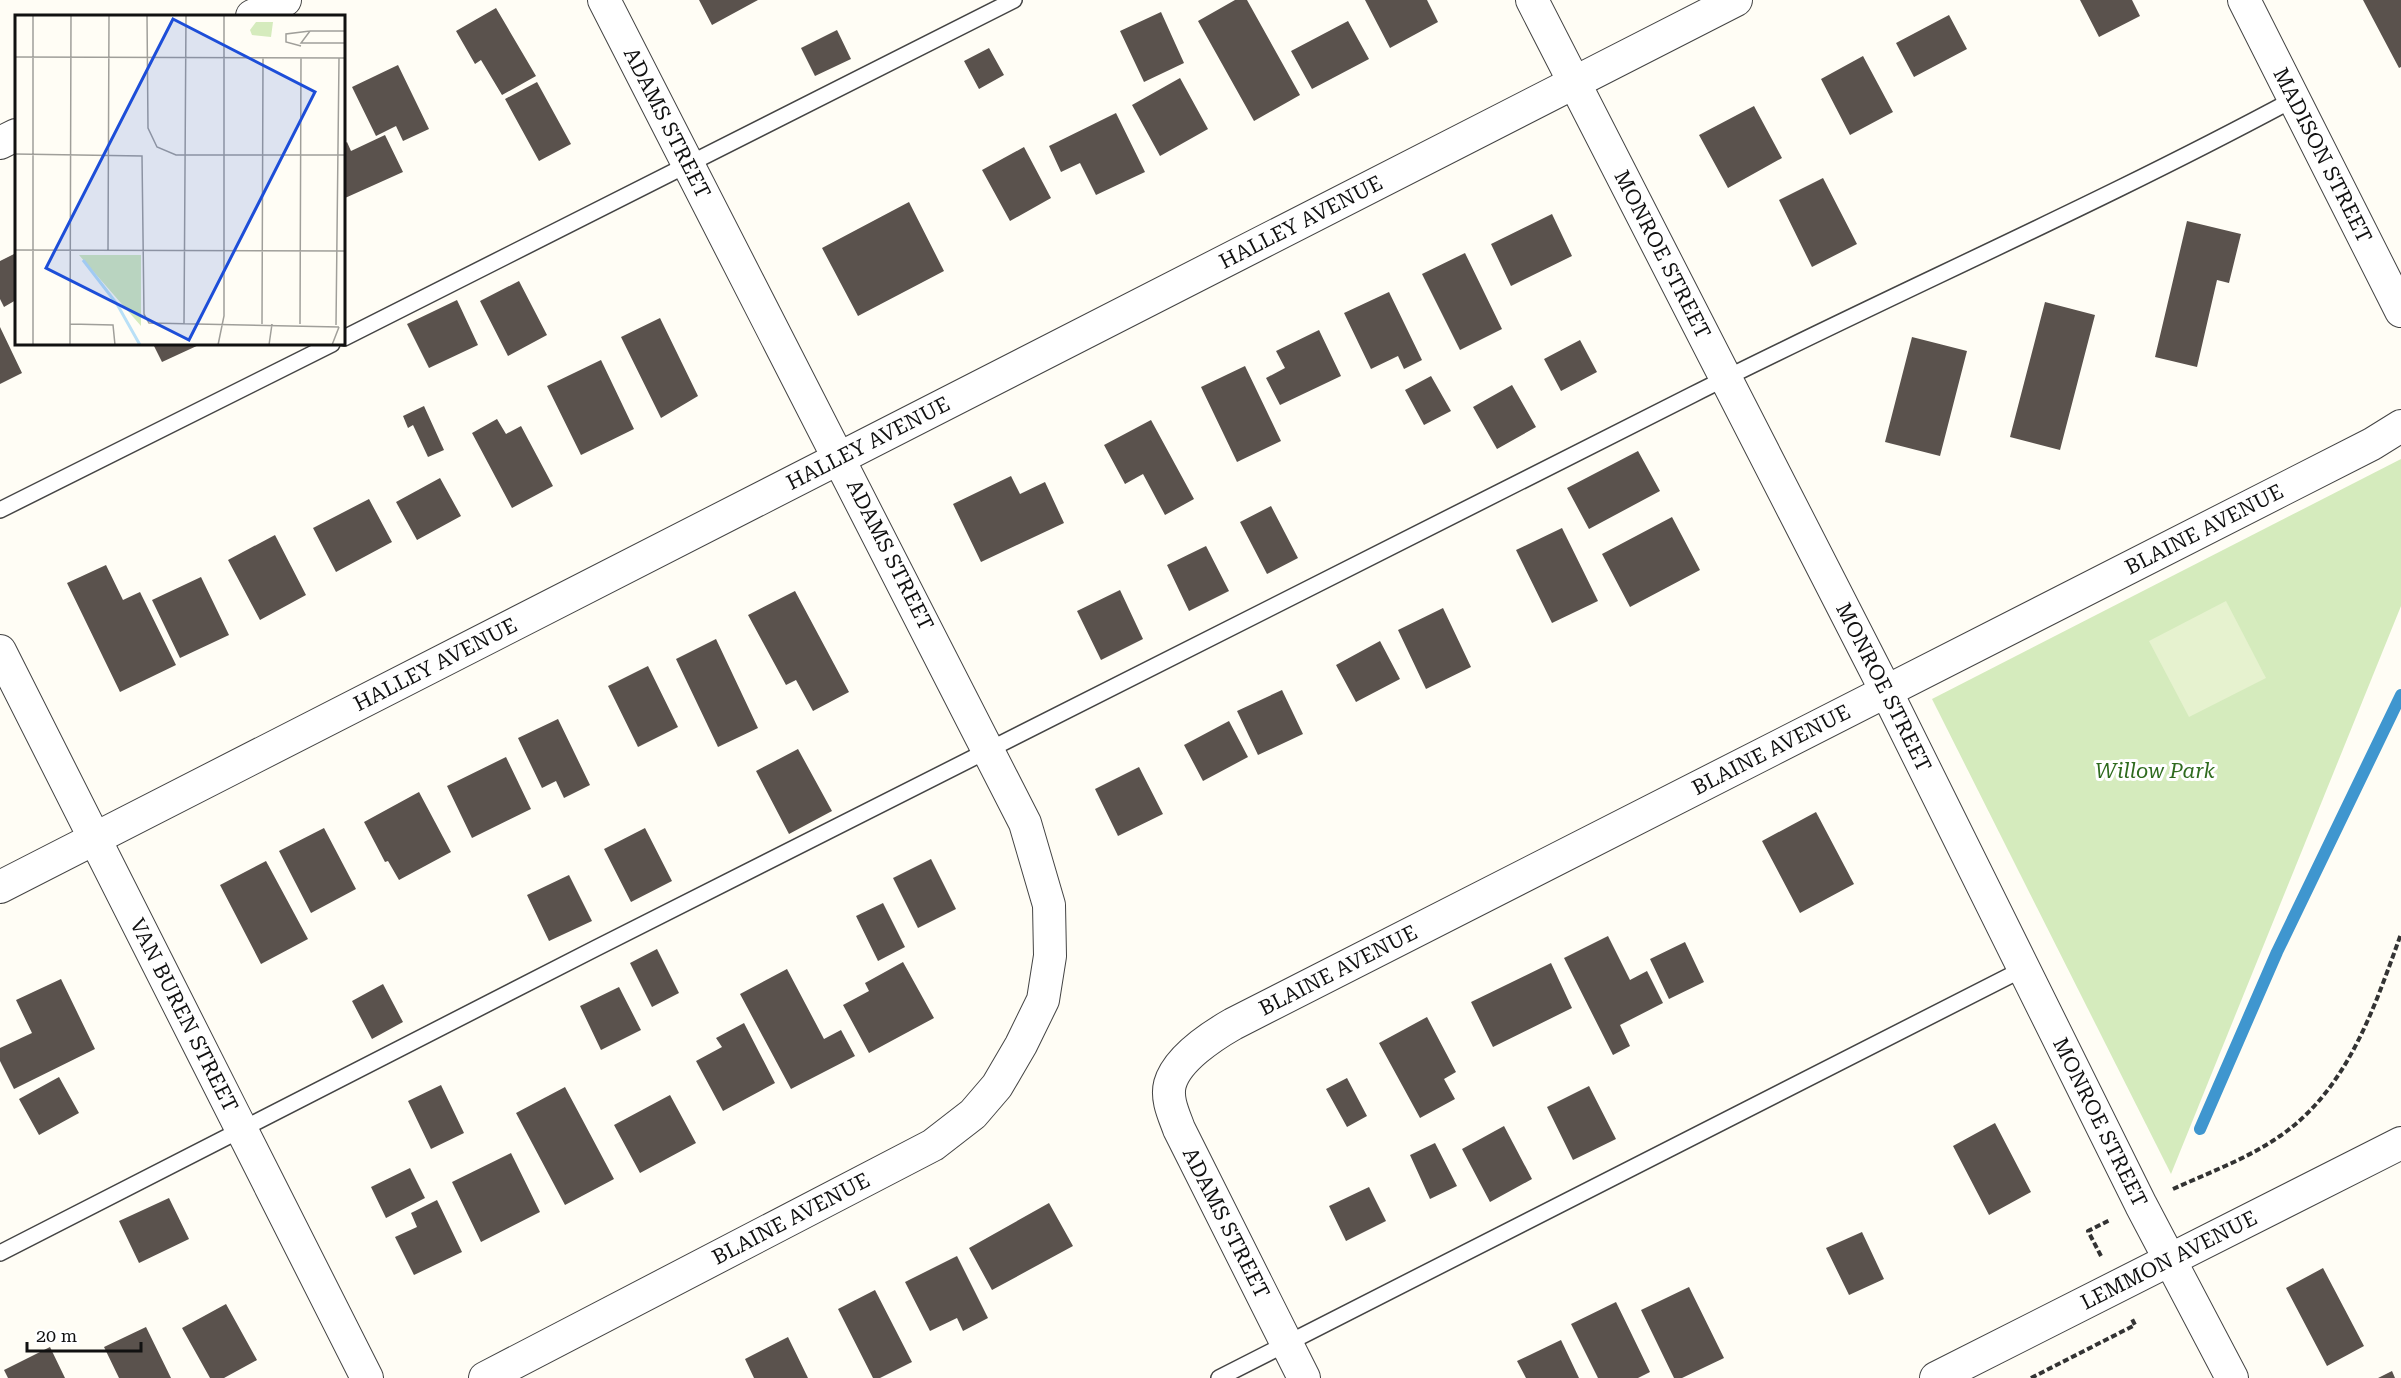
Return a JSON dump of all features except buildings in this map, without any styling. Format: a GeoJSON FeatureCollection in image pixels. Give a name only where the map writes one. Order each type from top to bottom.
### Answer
{"type":"FeatureCollection","features":[{"type":"Feature","properties":{"kind":"street"},"geometry":{"type":"LineString","coordinates":[[254,15],[285,0]]}},
{"type":"Feature","properties":{"kind":"street","name":"ADAMS STREET"},"geometry":{"type":"LineString","coordinates":[[604,0],[990,749],[1025,823],[1047,896],[1050,956],[1043,999]]}},
{"type":"Feature","properties":{"kind":"street","name":"MONROE STREET"},"geometry":{"type":"LineString","coordinates":[[1532,0],[1887,693],[2141,1204],[2232,1378]]}},
{"type":"Feature","properties":{"kind":"street","name":"HALLEY AVENUE"},"geometry":{"type":"LineString","coordinates":[[0,887],[1736,0]]}},
{"type":"Feature","properties":{"kind":"street","name":"MADISON STREET"},"geometry":{"type":"LineString","coordinates":[[2244,0],[2401,311]]}},
{"type":"Feature","properties":{"kind":"street"},"geometry":{"type":"LineString","coordinates":[[0,143],[15,136]]}},
{"type":"Feature","properties":{"kind":"street","name":"BLAINE AVENUE"},"geometry":{"type":"LineString","coordinates":[[1182,1066],[1202,1043],[1233,1024],[1887,693],[2372,444],[2401,426]]}},
{"type":"Feature","properties":{"kind":"street","name":"VAN BUREN STREET"},"geometry":{"type":"LineString","coordinates":[[0,651],[367,1378]]}},
{"type":"Feature","properties":{"kind":"street","name":"BLAINE AVENUE"},"geometry":{"type":"LineString","coordinates":[[485,1378],[933,1145],[973,1114],[997,1086],[1022,1046],[1043,999]]}},
{"type":"Feature","properties":{"kind":"street","name":"ADAMS STREET"},"geometry":{"type":"LineString","coordinates":[[1182,1066],[1170,1084],[1170,1105],[1179,1129],[1304,1378]]}},
{"type":"Feature","properties":{"kind":"street","name":"LEMMON AVENUE"},"geometry":{"type":"LineString","coordinates":[[1936,1378],[2401,1143]]}},
{"type":"Feature","properties":{"kind":"lane"},"geometry":{"type":"LineString","coordinates":[[345,337],[1014,0]]}},
{"type":"Feature","properties":{"kind":"lane"},"geometry":{"type":"LineString","coordinates":[[0,1253],[240,1129],[1725,378],[2134,182],[2294,99]]}},
{"type":"Feature","properties":{"kind":"lane"},"geometry":{"type":"LineString","coordinates":[[0,510],[330,345]]}},
{"type":"Feature","properties":{"kind":"lane"},"geometry":{"type":"LineString","coordinates":[[1220,1378],[2024,969]]}},
{"type":"Feature","properties":{"kind":"path"},"geometry":{"type":"LineString","coordinates":[[2088,1231],[2279,1137],[2326,1096],[2364,1029],[2401,934]]}},
{"type":"Feature","properties":{"kind":"path"},"geometry":{"type":"LineString","coordinates":[[2031,1378],[2135,1325]]}},
{"type":"Feature","properties":{"kind":"green space","name":"Willow Park"},"geometry":{"type":"Polygon","coordinates":[[[2401,459],[2401,606],[2171,1174],[1932,699],[2401,459]]]}},
{"type":"Feature","properties":{"kind":"green space"},"geometry":{"type":"Polygon","coordinates":[[[2226,601],[2266,678],[2189,717],[2149,641],[2226,601]]]}},
{"type":"Feature","properties":{"kind":"waterway"},"geometry":{"type":"LineString","coordinates":[[2200,1129],[2277,952],[2401,695]]}}]}
